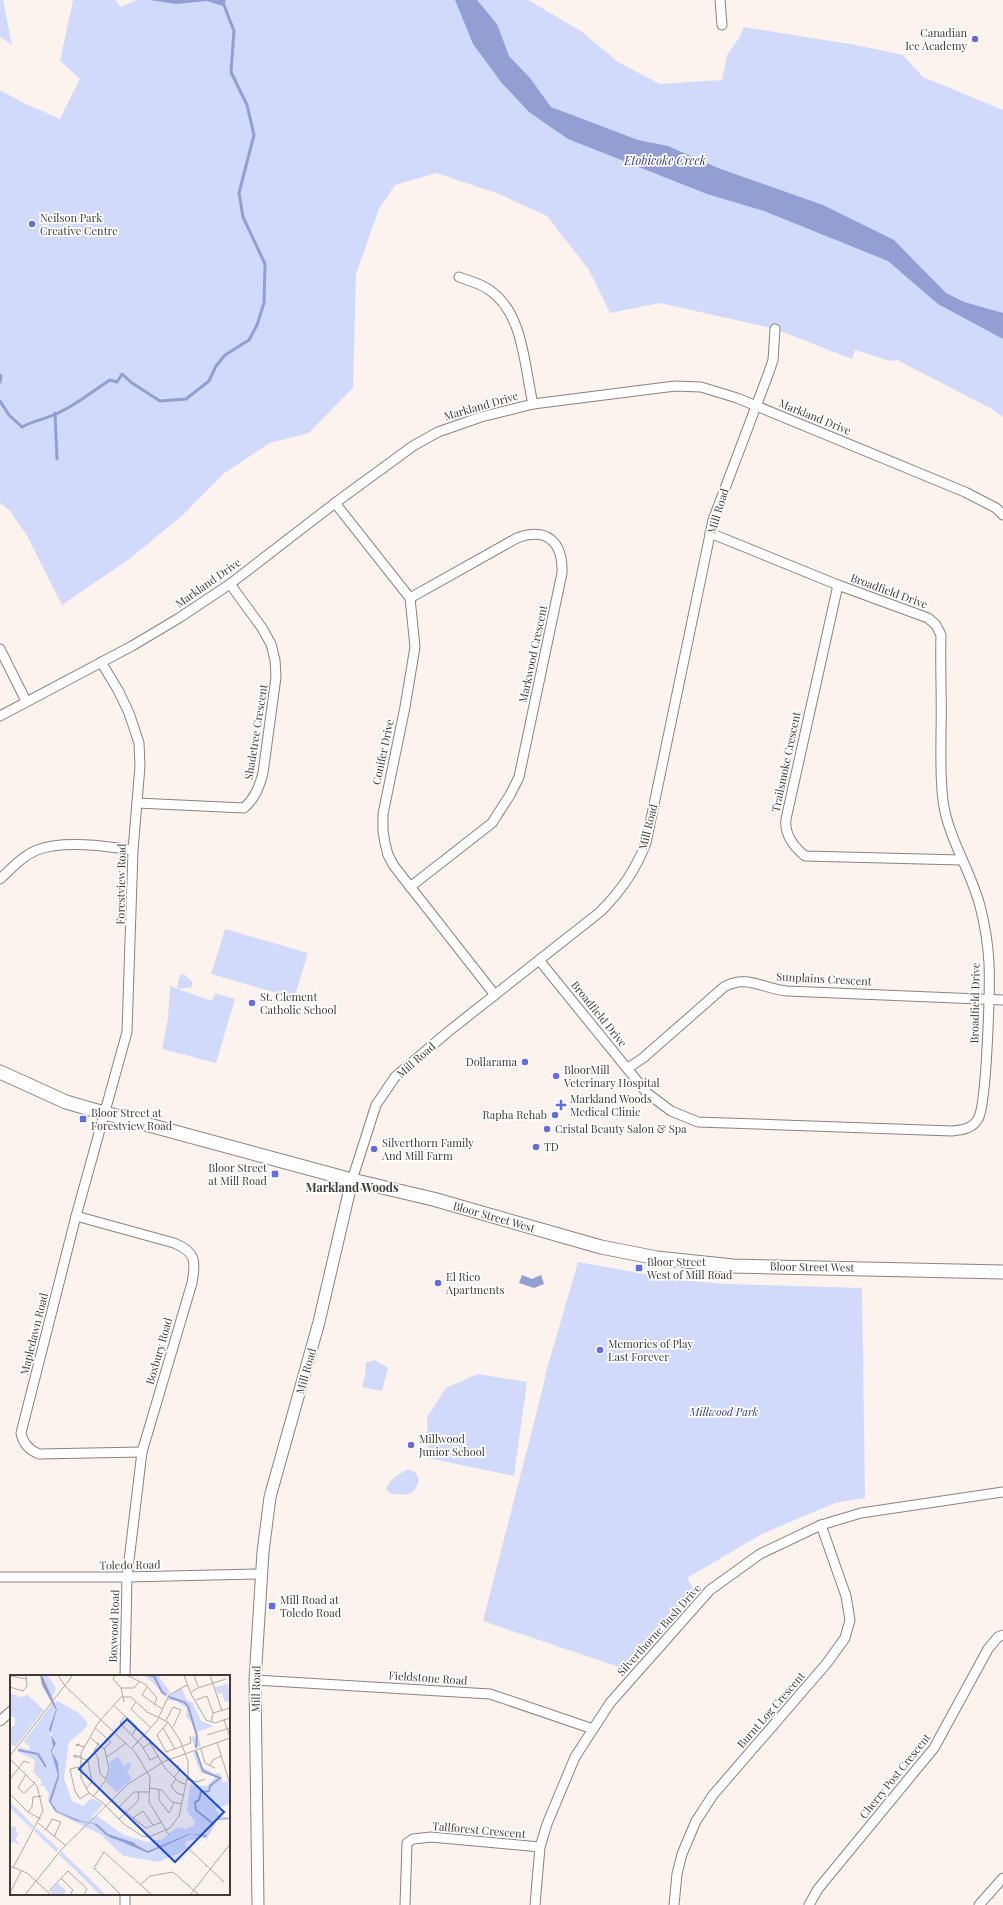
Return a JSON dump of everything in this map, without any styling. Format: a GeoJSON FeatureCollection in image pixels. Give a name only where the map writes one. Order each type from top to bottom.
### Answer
{"type":"FeatureCollection","features":[{"type":"Feature","properties":{"kind":"main road","name":"Bloor Street West"},"geometry":{"type":"LineString","coordinates":[[0,1072],[66,1102],[352,1180],[440,1201],[601,1247],[657,1258],[733,1266],[1003,1272]]}},
{"type":"Feature","properties":{"kind":"street"},"geometry":{"type":"LineString","coordinates":[[720,0],[722,24]]}},
{"type":"Feature","properties":{"kind":"street"},"geometry":{"type":"LineString","coordinates":[[459,277],[488,289],[500,300],[510,313],[520,341],[533,404]]}},
{"type":"Feature","properties":{"kind":"street","name":"Mill Road"},"geometry":{"type":"LineString","coordinates":[[258,1905],[255,1680],[261,1574],[270,1497],[320,1322],[352,1180],[376,1105],[395,1077],[600,912],[629,880],[639,860],[647,836],[710,533],[718,504],[757,406],[773,360],[775,328]]}},
{"type":"Feature","properties":{"kind":"street","name":"Markland Drive"},"geometry":{"type":"LineString","coordinates":[[0,716],[139,642],[230,584],[335,503],[413,446],[438,432],[481,417],[533,404],[567,398],[675,386],[701,387],[757,406],[965,492],[996,508],[1003,515]]}},
{"type":"Feature","properties":{"kind":"street"},"geometry":{"type":"LineString","coordinates":[[335,503],[410,598]]}},
{"type":"Feature","properties":{"kind":"street","name":"Broadfield Drive"},"geometry":{"type":"LineString","coordinates":[[539,960],[647,1093],[682,1117],[698,1122],[962,1130],[973,1126],[981,1112],[984,1090],[989,964],[980,906],[961,860],[943,802],[940,767],[942,635],[936,625],[928,618],[838,585],[710,533]]}},
{"type":"Feature","properties":{"kind":"street","name":"Markwood Crescent"},"geometry":{"type":"LineString","coordinates":[[410,598],[517,538],[528,534],[538,534],[544,536],[550,539],[560,550],[562,573],[519,777],[510,795],[492,823],[410,887]]}},
{"type":"Feature","properties":{"kind":"street","name":"Shadetree Crescent"},"geometry":{"type":"LineString","coordinates":[[136,803],[244,808],[253,800],[259,788],[263,773],[276,677],[275,660],[271,644],[262,628],[230,584]]}},
{"type":"Feature","properties":{"kind":"street","name":"Trailsmoke Crescent"},"geometry":{"type":"LineString","coordinates":[[838,585],[786,818],[784,828],[786,833],[798,850],[805,856],[961,860]]}},
{"type":"Feature","properties":{"kind":"street","name":"Conifer Drive"},"geometry":{"type":"LineString","coordinates":[[410,598],[415,647],[405,707],[383,814],[383,831],[388,855],[410,887],[495,995]]}},
{"type":"Feature","properties":{"kind":"street"},"geometry":{"type":"LineString","coordinates":[[0,649],[26,701]]}},
{"type":"Feature","properties":{"kind":"street","name":"Forestview Road"},"geometry":{"type":"LineString","coordinates":[[101,662],[118,690],[129,713],[139,744],[140,766],[133,850],[126,1032],[104,1113]]}},
{"type":"Feature","properties":{"kind":"street"},"geometry":{"type":"LineString","coordinates":[[0,879],[35,851],[49,847],[69,845],[133,850]]}},
{"type":"Feature","properties":{"kind":"street","name":"Sunplains Crescent"},"geometry":{"type":"LineString","coordinates":[[628,1068],[643,1058],[724,986],[733,982],[744,980],[774,990],[1003,1000]]}},
{"type":"Feature","properties":{"kind":"street","name":"Mapledawn Road"},"geometry":{"type":"LineString","coordinates":[[104,1113],[76,1216],[21,1433],[22,1440],[32,1451],[39,1454],[142,1452]]}},
{"type":"Feature","properties":{"kind":"street","name":"Boxbury Road"},"geometry":{"type":"LineString","coordinates":[[76,1216],[174,1243],[189,1251],[194,1258],[195,1270],[192,1283],[142,1452],[128,1577]]}},
{"type":"Feature","properties":{"kind":"street","name":"Silverthorne Bush Drive"},"geometry":{"type":"LineString","coordinates":[[535,1905],[540,1847],[547,1824],[575,1757],[610,1703],[710,1590],[760,1554],[821,1525],[861,1513],[1003,1492]]}},
{"type":"Feature","properties":{"kind":"street","name":"Burnt Log Crescent"},"geometry":{"type":"LineString","coordinates":[[674,1905],[677,1874],[682,1854],[696,1821],[713,1795],[827,1663],[845,1638],[850,1620],[846,1596],[821,1525]]}},
{"type":"Feature","properties":{"kind":"street","name":"Toledo Road"},"geometry":{"type":"LineString","coordinates":[[0,1577],[128,1577],[261,1574]]}},
{"type":"Feature","properties":{"kind":"street","name":"Boxwood Road"},"geometry":{"type":"LineString","coordinates":[[125,1675],[128,1577]]}},
{"type":"Feature","properties":{"kind":"street","name":"Cherry Post Crescent"},"geometry":{"type":"LineString","coordinates":[[809,1905],[818,1889],[930,1754],[945,1730],[988,1650],[998,1637],[1003,1635]]}},
{"type":"Feature","properties":{"kind":"street","name":"Fieldstone Road"},"geometry":{"type":"LineString","coordinates":[[255,1680],[490,1694],[593,1729]]}},
{"type":"Feature","properties":{"kind":"street"},"geometry":{"type":"LineString","coordinates":[[0,1721],[10,1712]]}},
{"type":"Feature","properties":{"kind":"street","name":"Tallforest Crescent"},"geometry":{"type":"LineString","coordinates":[[405,1905],[406,1843],[413,1839],[431,1837],[540,1847]]}},
{"type":"Feature","properties":{"kind":"street"},"geometry":{"type":"LineString","coordinates":[[979,1905],[1003,1878]]}},
{"type":"Feature","properties":{"kind":"green space"},"geometry":{"type":"Polygon","coordinates":[[[0,0],[3,0],[12,45],[0,37],[0,0]]]}},
{"type":"Feature","properties":{"kind":"green space"},"geometry":{"type":"Polygon","coordinates":[[[73,0],[115,0],[121,7],[136,0],[528,0],[581,31],[618,62],[660,84],[722,80],[727,55],[739,38],[744,27],[856,45],[903,55],[923,77],[1003,110],[1003,417],[992,409],[897,360],[890,361],[855,350],[852,359],[775,329],[660,303],[610,313],[589,270],[547,216],[499,194],[436,173],[395,185],[379,209],[356,274],[353,388],[309,433],[270,443],[223,474],[183,515],[128,560],[62,605],[26,534],[9,510],[0,503],[0,90],[26,104],[60,119],[80,79],[60,61],[73,0]]]}},
{"type":"Feature","properties":{"kind":"green space"},"geometry":{"type":"Polygon","coordinates":[[[225,929],[308,953],[294,998],[211,974],[225,929]]]}},
{"type":"Feature","properties":{"kind":"green space"},"geometry":{"type":"Polygon","coordinates":[[[184,974],[192,982],[192,987],[179,989],[177,987],[180,975],[184,974]]]}},
{"type":"Feature","properties":{"kind":"green space"},"geometry":{"type":"Polygon","coordinates":[[[170,986],[212,1001],[215,993],[235,999],[216,1063],[162,1049],[168,1018],[170,986]]]}},
{"type":"Feature","properties":{"kind":"green space","name":"Millwood Park"},"geometry":{"type":"Polygon","coordinates":[[[578,1262],[679,1280],[726,1284],[862,1288],[865,1498],[835,1503],[762,1534],[687,1578],[694,1590],[625,1669],[483,1621],[546,1372],[578,1262]]]}},
{"type":"Feature","properties":{"kind":"green space"},"geometry":{"type":"Polygon","coordinates":[[[375,1360],[388,1368],[382,1391],[362,1387],[366,1362],[375,1360]]]}},
{"type":"Feature","properties":{"kind":"green space"},"geometry":{"type":"Polygon","coordinates":[[[478,1374],[527,1382],[514,1476],[428,1458],[427,1417],[446,1388],[478,1374]]]}},
{"type":"Feature","properties":{"kind":"green space"},"geometry":{"type":"Polygon","coordinates":[[[408,1469],[416,1473],[419,1480],[415,1490],[409,1494],[391,1494],[386,1488],[390,1482],[408,1469]]]}},
{"type":"Feature","properties":{"kind":"water"},"geometry":{"type":"Polygon","coordinates":[[[150,0],[226,0],[223,6],[207,1],[176,4],[150,0]]]}},
{"type":"Feature","properties":{"kind":"water","name":"Etobicoke Creek"},"geometry":{"type":"Polygon","coordinates":[[[455,0],[477,0],[497,24],[509,56],[530,78],[551,107],[638,140],[668,146],[718,168],[823,205],[894,240],[946,293],[964,302],[1003,313],[1003,339],[938,304],[888,261],[764,211],[707,194],[568,139],[529,112],[501,82],[473,44],[455,0]]]}},
{"type":"Feature","properties":{"kind":"water"},"geometry":{"type":"Polygon","coordinates":[[[522,1275],[532,1279],[541,1275],[544,1284],[534,1288],[519,1283],[522,1275]]]}},
{"type":"Feature","properties":{"kind":"waterway"},"geometry":{"type":"LineString","coordinates":[[0,401],[9,415],[22,427],[68,408],[110,380],[117,382],[122,374],[132,383],[160,401],[186,399],[209,381],[216,366],[225,355],[249,340],[257,325],[264,303],[265,264],[243,217],[239,193],[254,135],[247,105],[231,72],[234,31],[222,0]]}},
{"type":"Feature","properties":{"kind":"waterway"},"geometry":{"type":"LineString","coordinates":[[0,375],[0,382]]}},
{"type":"Feature","properties":{"kind":"waterway"},"geometry":{"type":"LineString","coordinates":[[55,413],[57,459]]}},
{"type":"Feature","properties":{"kind":"place","name":"Canadian Ice Academy"},"geometry":{"type":"Point","coordinates":[975,39]}},
{"type":"Feature","properties":{"kind":"place","name":"Neilson Park Creative Centre"},"geometry":{"type":"Point","coordinates":[32,224]}},
{"type":"Feature","properties":{"kind":"place","name":"St. Clement Catholic School"},"geometry":{"type":"Point","coordinates":[252,1003]}},
{"type":"Feature","properties":{"kind":"place","name":"Dollarama"},"geometry":{"type":"Point","coordinates":[525,1062]}},
{"type":"Feature","properties":{"kind":"place","name":"BloorMill Veterinary Hospital"},"geometry":{"type":"Point","coordinates":[556,1076]}},
{"type":"Feature","properties":{"kind":"place","name":"Markland Woods Medical Clinic"},"geometry":{"type":"Point","coordinates":[561,1105]}},
{"type":"Feature","properties":{"kind":"place","name":"Rapha Rehab"},"geometry":{"type":"Point","coordinates":[555,1115]}},
{"type":"Feature","properties":{"kind":"place","name":"Bloor Street at Forestview Road"},"geometry":{"type":"Point","coordinates":[83,1119]}},
{"type":"Feature","properties":{"kind":"place","name":"Cristal Beauty Salon & Spa"},"geometry":{"type":"Point","coordinates":[547,1129]}},
{"type":"Feature","properties":{"kind":"place","name":"TD"},"geometry":{"type":"Point","coordinates":[536,1147]}},
{"type":"Feature","properties":{"kind":"place","name":"Silverthorn Family And Mill Farm"},"geometry":{"type":"Point","coordinates":[374,1149]}},
{"type":"Feature","properties":{"kind":"place","name":"Bloor Street at Mill Road"},"geometry":{"type":"Point","coordinates":[275,1174]}},
{"type":"Feature","properties":{"kind":"place","name":"Bloor Street West of Mill Road"},"geometry":{"type":"Point","coordinates":[639,1268]}},
{"type":"Feature","properties":{"kind":"place","name":"El Rico Apartments"},"geometry":{"type":"Point","coordinates":[438,1283]}},
{"type":"Feature","properties":{"kind":"place","name":"Memories of Play Last Forever"},"geometry":{"type":"Point","coordinates":[600,1350]}},
{"type":"Feature","properties":{"kind":"place","name":"Millwood Junior School"},"geometry":{"type":"Point","coordinates":[411,1445]}},
{"type":"Feature","properties":{"kind":"place","name":"Mill Road at Toledo Road"},"geometry":{"type":"Point","coordinates":[272,1606]}},
{"type":"Feature","properties":{"kind":"district","name":"Markland Woods"},"geometry":{"type":"Point","coordinates":[352,1188]}}]}
